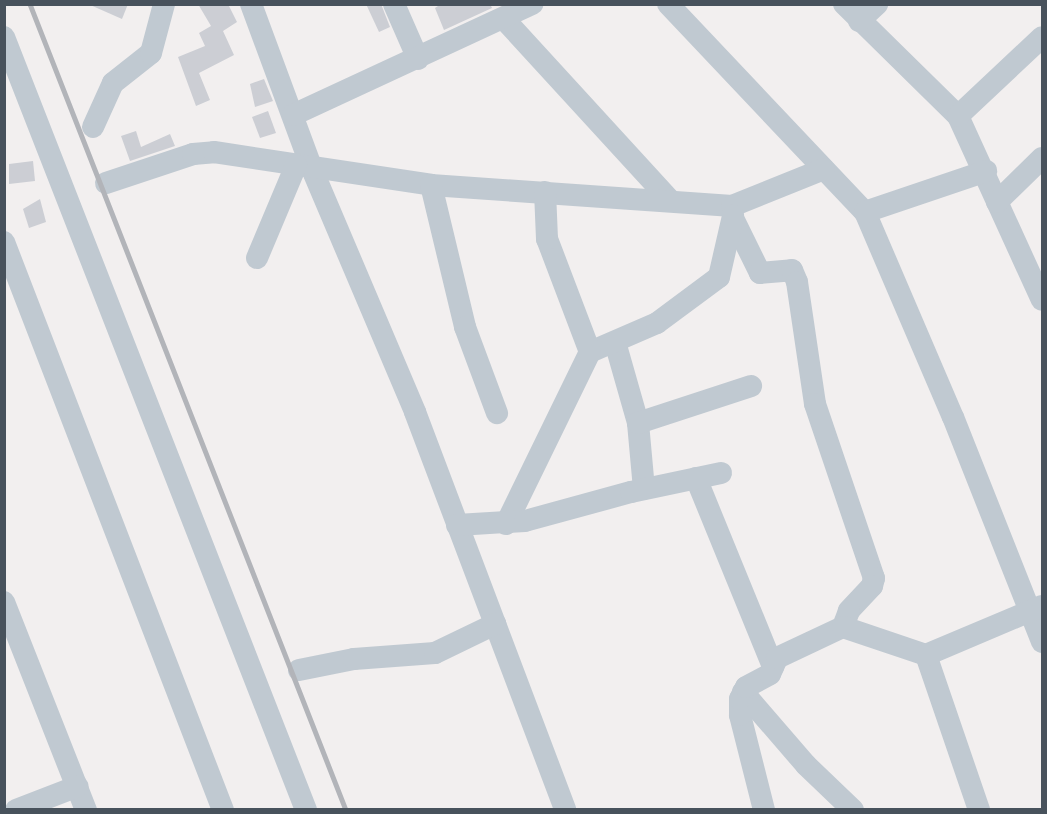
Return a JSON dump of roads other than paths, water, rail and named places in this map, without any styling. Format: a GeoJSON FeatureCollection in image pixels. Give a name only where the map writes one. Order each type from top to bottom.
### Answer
{"type":"FeatureCollection","features":[{"type":"Feature","properties":{"kind":"street"},"geometry":{"type":"LineString","coordinates":[[93,127],[113,83],[152,52],[164,4]]}},
{"type":"Feature","properties":{"kind":"street"},"geometry":{"type":"LineString","coordinates":[[251,4],[293,115],[304,167],[410,401],[565,810]]}},
{"type":"Feature","properties":{"kind":"street"},"geometry":{"type":"LineString","coordinates":[[394,4],[418,59]]}},
{"type":"Feature","properties":{"kind":"street"},"geometry":{"type":"LineString","coordinates":[[293,115],[418,59],[532,4]]}},
{"type":"Feature","properties":{"kind":"street"},"geometry":{"type":"LineString","coordinates":[[668,4],[865,212],[1036,609],[1042,642]]}},
{"type":"Feature","properties":{"kind":"street"},"geometry":{"type":"LineString","coordinates":[[844,4],[958,116],[986,171],[997,202],[1042,300]]}},
{"type":"Feature","properties":{"kind":"street"},"geometry":{"type":"LineString","coordinates":[[859,21],[877,4]]}},
{"type":"Feature","properties":{"kind":"street"},"geometry":{"type":"LineString","coordinates":[[504,19],[670,201]]}},
{"type":"Feature","properties":{"kind":"street"},"geometry":{"type":"LineString","coordinates":[[4,36],[306,810]]}},
{"type":"Feature","properties":{"kind":"street"},"geometry":{"type":"LineString","coordinates":[[958,116],[1042,37]]}},
{"type":"Feature","properties":{"kind":"street"},"geometry":{"type":"LineString","coordinates":[[106,183],[193,154],[241,153],[304,167],[431,185],[670,201],[733,212],[824,169]]}},
{"type":"Feature","properties":{"kind":"street"},"geometry":{"type":"LineString","coordinates":[[997,202],[1042,158]]}},
{"type":"Feature","properties":{"kind":"street"},"geometry":{"type":"LineString","coordinates":[[257,258],[304,167]]}},
{"type":"Feature","properties":{"kind":"street"},"geometry":{"type":"LineString","coordinates":[[865,212],[986,171]]}},
{"type":"Feature","properties":{"kind":"street"},"geometry":{"type":"LineString","coordinates":[[431,185],[465,327],[497,413]]}},
{"type":"Feature","properties":{"kind":"street"},"geometry":{"type":"LineString","coordinates":[[545,192],[547,239],[590,352]]}},
{"type":"Feature","properties":{"kind":"street"},"geometry":{"type":"LineString","coordinates":[[733,212],[753,261],[764,276],[792,270],[797,282],[815,404],[872,569],[872,586],[849,611],[843,627]]}},
{"type":"Feature","properties":{"kind":"street"},"geometry":{"type":"LineString","coordinates":[[719,277],[733,212]]}},
{"type":"Feature","properties":{"kind":"street"},"geometry":{"type":"LineString","coordinates":[[4,242],[223,810]]}},
{"type":"Feature","properties":{"kind":"street"},"geometry":{"type":"LineString","coordinates":[[506,524],[590,352],[657,323],[719,277],[753,261]]}},
{"type":"Feature","properties":{"kind":"street"},"geometry":{"type":"LineString","coordinates":[[615,342],[638,423],[644,489]]}},
{"type":"Feature","properties":{"kind":"street"},"geometry":{"type":"LineString","coordinates":[[638,423],[751,387]]}},
{"type":"Feature","properties":{"kind":"street"},"geometry":{"type":"LineString","coordinates":[[457,525],[506,524],[644,489],[721,473]]}},
{"type":"Feature","properties":{"kind":"street"},"geometry":{"type":"LineString","coordinates":[[696,478],[773,667]]}},
{"type":"Feature","properties":{"kind":"street"},"geometry":{"type":"LineString","coordinates":[[4,602],[86,810]]}},
{"type":"Feature","properties":{"kind":"street"},"geometry":{"type":"LineString","coordinates":[[764,810],[740,715],[743,692],[770,674],[785,652],[843,627],[926,655],[1036,609]]}},
{"type":"Feature","properties":{"kind":"street"},"geometry":{"type":"LineString","coordinates":[[299,670],[354,659],[435,653],[495,624]]}},
{"type":"Feature","properties":{"kind":"street"},"geometry":{"type":"LineString","coordinates":[[926,655],[979,810]]}},
{"type":"Feature","properties":{"kind":"street"},"geometry":{"type":"LineString","coordinates":[[743,692],[807,765],[853,810]]}},
{"type":"Feature","properties":{"kind":"street"},"geometry":{"type":"LineString","coordinates":[[16,810],[78,786]]}},
{"type":"Feature","properties":{"kind":"railway"},"geometry":{"type":"LineString","coordinates":[[30,4],[346,810]]}}]}
